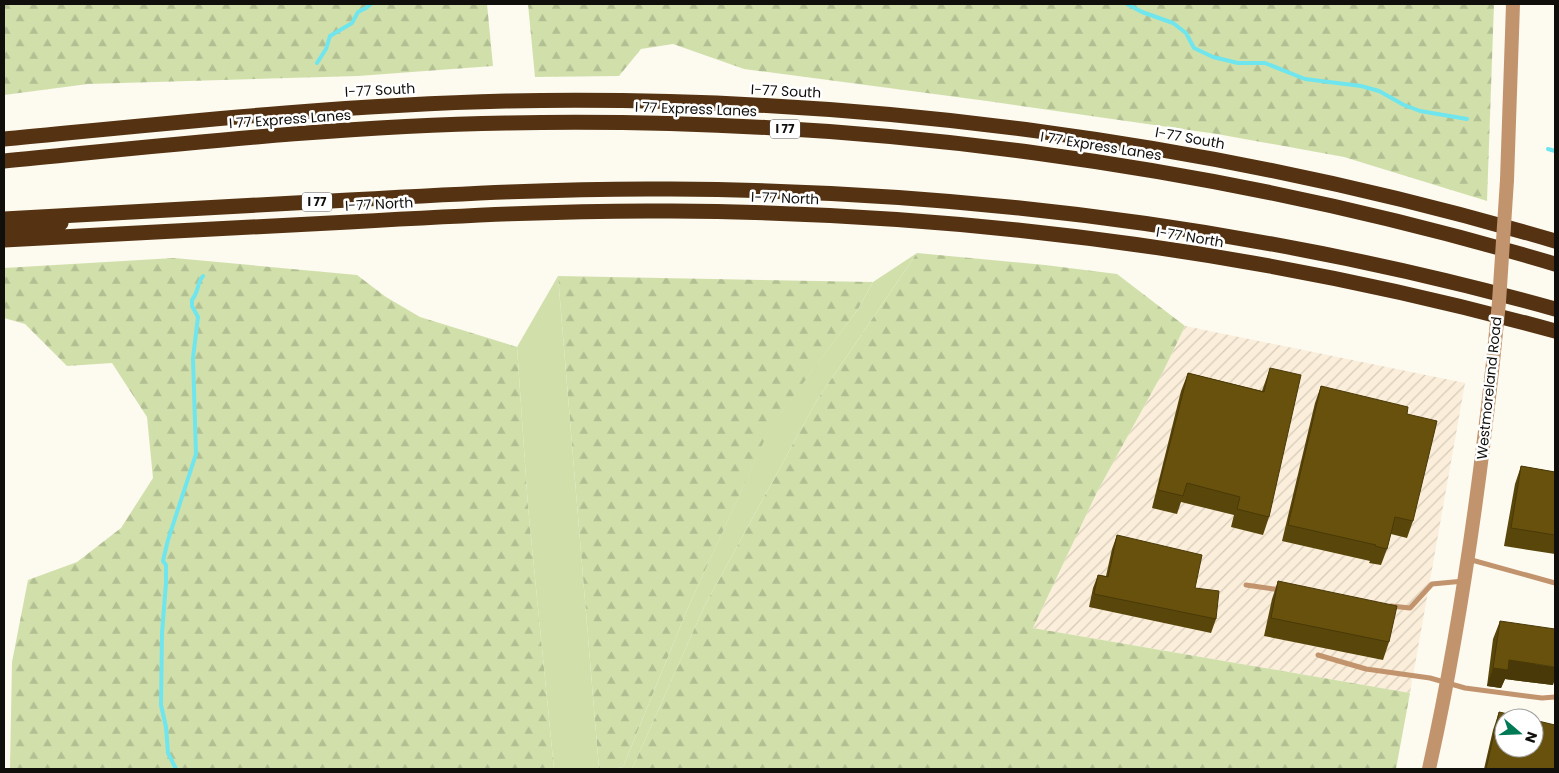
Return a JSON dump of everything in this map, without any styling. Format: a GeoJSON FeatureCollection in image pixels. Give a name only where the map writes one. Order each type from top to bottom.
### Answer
{"type":"FeatureCollection","features":[{"type":"Feature","properties":{"kind":"highway","name":"I-77 South"},"geometry":{"type":"LineString","coordinates":[[4,139],[277,114],[441,103],[607,101],[803,108],[930,118],[1021,128],[1192,155],[1379,194],[1555,241]]}},
{"type":"Feature","properties":{"kind":"highway","name":"I 77 Express Lanes"},"geometry":{"type":"LineString","coordinates":[[4,161],[270,136],[442,125],[606,123],[802,130],[1018,150],[1161,172],[1374,215],[1555,264]]}},
{"type":"Feature","properties":{"kind":"highway","name":"I 77"},"geometry":{"type":"LineString","coordinates":[[4,219],[461,194],[598,189],[743,190],[896,198],[962,203],[1098,218],[1251,241],[1394,270],[1555,309]]}},
{"type":"Feature","properties":{"kind":"highway","name":"I-77 North"},"geometry":{"type":"LineString","coordinates":[[4,240],[526,213],[670,211],[815,215],[960,225],[1176,251],[1354,284],[1461,307],[1555,332]]}},
{"type":"Feature","properties":{"kind":"highway"},"geometry":{"type":"LineString","coordinates":[[4,230],[40,228],[109,213]]}},
{"type":"Feature","properties":{"kind":"street","name":"Westmoreland Road"},"geometry":{"type":"LineString","coordinates":[[1429,769],[1447,683],[1468,558],[1486,429],[1500,284],[1507,180],[1514,4]]}},
{"type":"Feature","properties":{"kind":"lane"},"geometry":{"type":"LineString","coordinates":[[1468,558],[1555,583]]}},
{"type":"Feature","properties":{"kind":"lane"},"geometry":{"type":"LineString","coordinates":[[1381,604],[1410,608],[1432,584],[1464,581]]}},
{"type":"Feature","properties":{"kind":"lane"},"geometry":{"type":"LineString","coordinates":[[1246,585],[1284,590]]}},
{"type":"Feature","properties":{"kind":"lane"},"geometry":{"type":"LineString","coordinates":[[1318,655],[1366,669],[1430,678],[1465,688],[1542,698],[1555,697]]}},
{"type":"Feature","properties":{"kind":"shaded area"},"geometry":{"type":"Polygon","coordinates":[[[1185,326],[1465,383],[1410,693],[1033,628],[1097,492],[1163,372],[1185,326]]]}},
{"type":"Feature","properties":{"kind":"green space"},"geometry":{"type":"Polygon","coordinates":[[[4,4],[487,4],[493,66],[358,76],[88,84],[4,95],[4,4]]]}},
{"type":"Feature","properties":{"kind":"green space"},"geometry":{"type":"Polygon","coordinates":[[[528,4],[1494,4],[1487,201],[1344,157],[1217,134],[744,69],[673,44],[641,49],[619,76],[535,77],[528,4]]]}},
{"type":"Feature","properties":{"kind":"green space"},"geometry":{"type":"Polygon","coordinates":[[[917,253],[817,400],[704,607],[632,769],[614,769],[623,767],[687,610],[770,427],[858,309],[873,282],[917,253]]]}},
{"type":"Feature","properties":{"kind":"green space"},"geometry":{"type":"Polygon","coordinates":[[[917,253],[1117,274],[1185,326],[1163,372],[1097,492],[1033,628],[1410,693],[1396,769],[632,769],[704,607],[817,400],[917,253]]]}},
{"type":"Feature","properties":{"kind":"green space"},"geometry":{"type":"Polygon","coordinates":[[[174,258],[357,275],[386,297],[420,317],[517,347],[528,507],[554,769],[10,769],[12,662],[28,580],[77,562],[121,528],[153,478],[147,417],[112,363],[67,366],[25,324],[4,318],[4,268],[174,258]]]}},
{"type":"Feature","properties":{"kind":"green space"},"geometry":{"type":"Polygon","coordinates":[[[558,276],[599,769],[554,769],[528,507],[517,347],[558,276]]]}},
{"type":"Feature","properties":{"kind":"green space"},"geometry":{"type":"Polygon","coordinates":[[[558,276],[873,282],[858,309],[770,428],[687,610],[623,767],[614,769],[599,769],[558,276]]]}},
{"type":"Feature","properties":{"kind":"building"},"geometry":{"type":"Polygon","coordinates":[[[1270,368],[1301,375],[1269,517],[1237,509],[1240,497],[1187,483],[1183,496],[1158,490],[1188,373],[1264,392],[1270,368]]]}},
{"type":"Feature","properties":{"kind":"building"},"geometry":{"type":"Polygon","coordinates":[[[1321,386],[1408,407],[1407,414],[1437,421],[1413,521],[1395,517],[1387,549],[1288,525],[1321,386]]]}},
{"type":"Feature","properties":{"kind":"building"},"geometry":{"type":"Polygon","coordinates":[[[1521,466],[1555,472],[1555,535],[1511,528],[1521,466]]]}},
{"type":"Feature","properties":{"kind":"building"},"geometry":{"type":"Polygon","coordinates":[[[1117,535],[1202,555],[1195,588],[1219,591],[1216,619],[1094,594],[1098,575],[1108,577],[1117,535]]]}},
{"type":"Feature","properties":{"kind":"building"},"geometry":{"type":"Polygon","coordinates":[[[1278,581],[1397,606],[1389,642],[1271,618],[1278,581]]]}},
{"type":"Feature","properties":{"kind":"building"},"geometry":{"type":"Polygon","coordinates":[[[1500,621],[1555,629],[1555,667],[1509,660],[1508,670],[1493,668],[1500,621]]]}},
{"type":"Feature","properties":{"kind":"building"},"geometry":{"type":"Polygon","coordinates":[[[1544,722],[1555,725],[1555,769],[1486,769],[1494,734],[1494,758],[1544,758],[1544,722]]]}},
{"type":"Feature","properties":{"kind":"waterway"},"geometry":{"type":"LineString","coordinates":[[317,63],[326,49],[330,36],[352,23],[358,12],[371,4]]}},
{"type":"Feature","properties":{"kind":"waterway"},"geometry":{"type":"LineString","coordinates":[[1127,4],[1142,12],[1173,23],[1186,33],[1194,48],[1213,57],[1238,63],[1265,63],[1305,79],[1361,86],[1379,91],[1404,105],[1420,111],[1467,119]]}},
{"type":"Feature","properties":{"kind":"waterway"},"geometry":{"type":"LineString","coordinates":[[1548,149],[1555,151]]}},
{"type":"Feature","properties":{"kind":"waterway"},"geometry":{"type":"LineString","coordinates":[[176,769],[168,753],[166,727],[161,705],[162,633],[166,583],[166,565],[163,561],[196,454],[193,358],[198,317],[192,306],[192,300],[203,276]]}}]}
